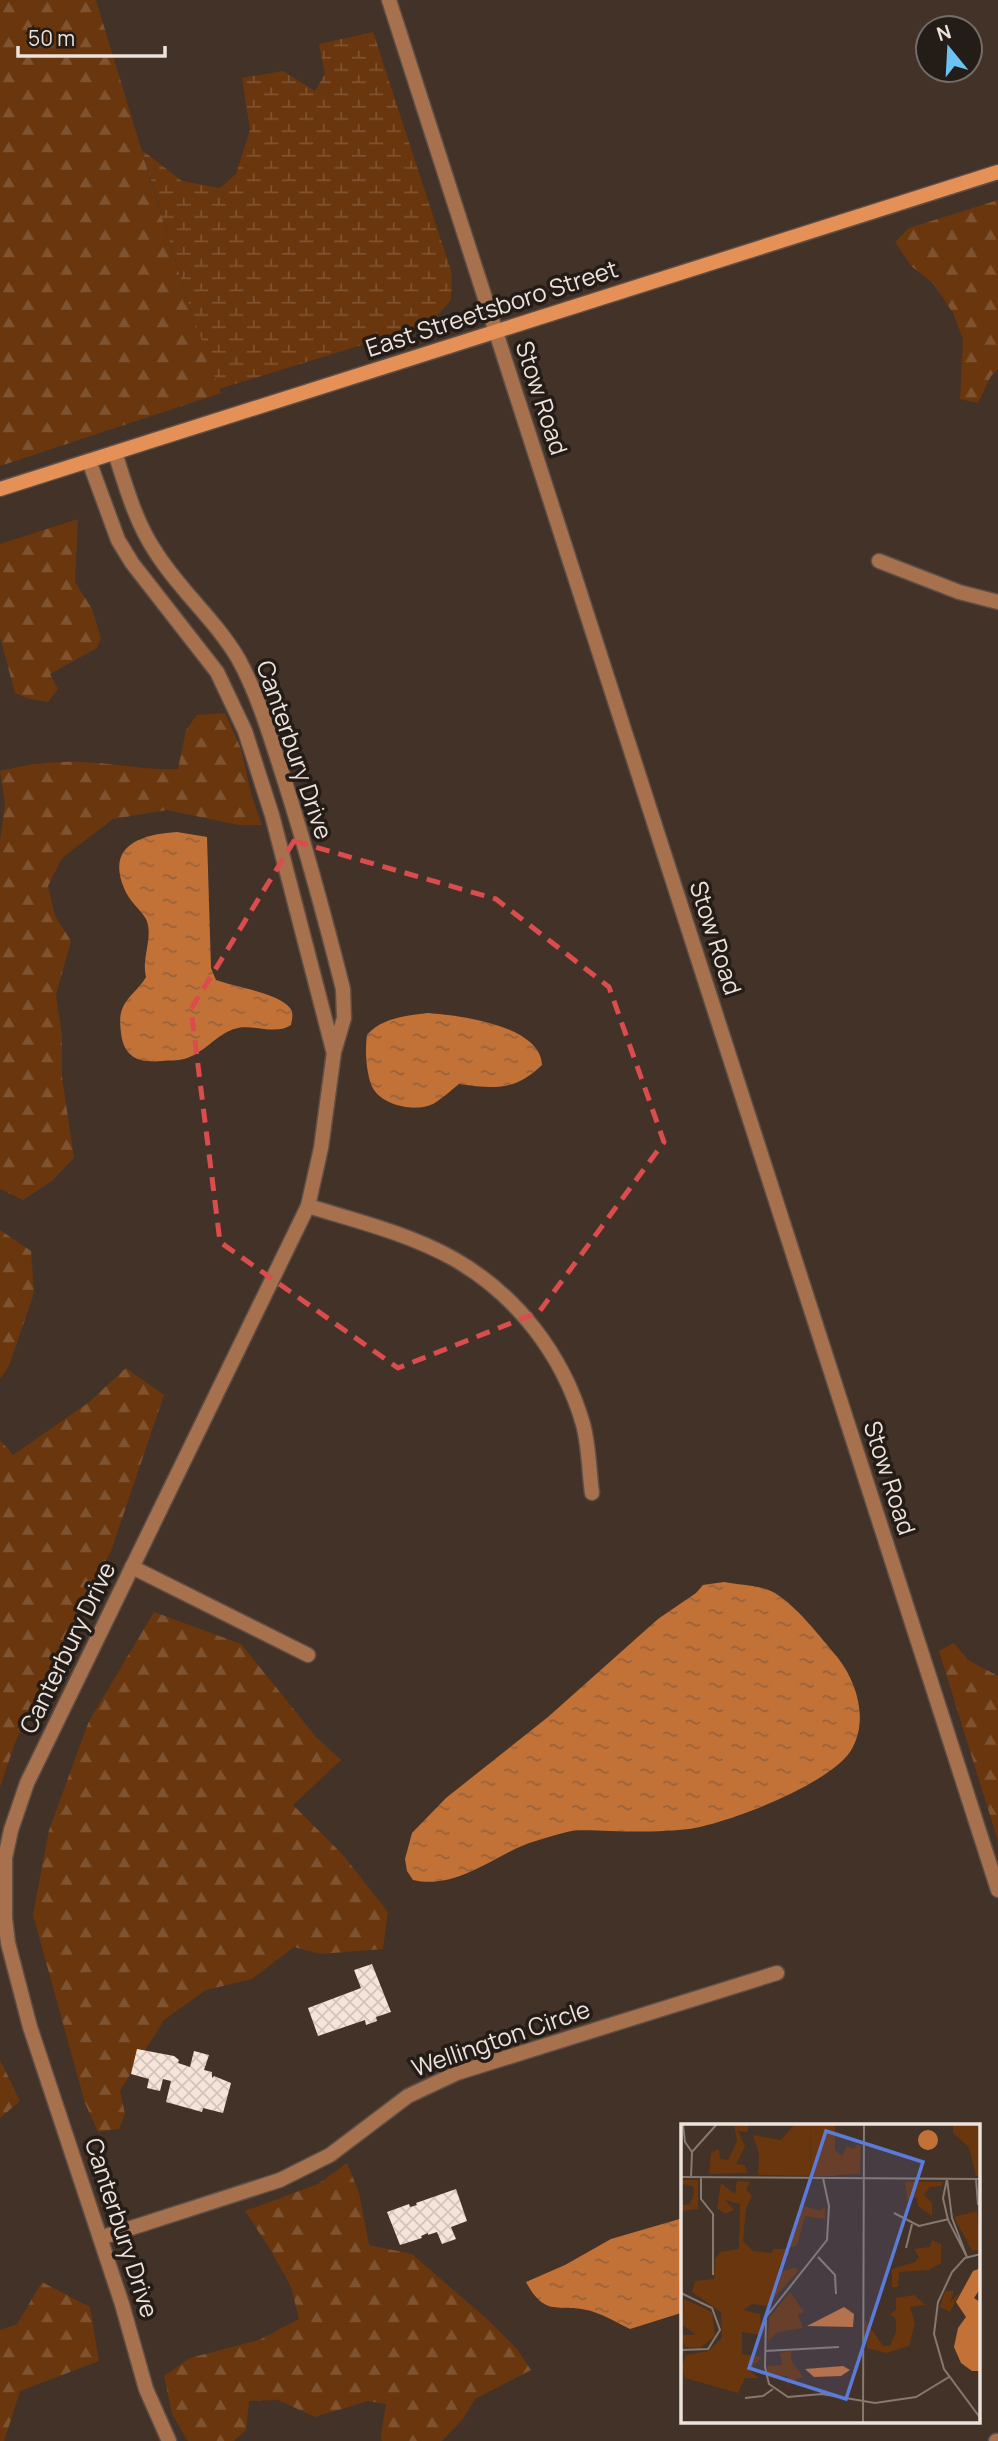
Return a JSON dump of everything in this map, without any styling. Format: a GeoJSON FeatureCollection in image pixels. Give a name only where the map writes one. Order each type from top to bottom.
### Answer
{"type":"FeatureCollection","features":[{"type":"Feature","properties":{"kind":"main road","name":"East Streetsboro Street"},"geometry":{"type":"LineString","coordinates":[[0,489],[998,172]]}},
{"type":"Feature","properties":{"kind":"street","name":"Stow Road"},"geometry":{"type":"LineString","coordinates":[[389,0],[998,1890]]}},
{"type":"Feature","properties":{"kind":"street","name":"Canterbury Drive"},"geometry":{"type":"LineString","coordinates":[[115,453],[136,516],[154,550],[170,573],[220,631],[238,659],[261,710],[299,827],[343,989],[344,1005],[344,1018],[334,1052],[321,1148],[308,1206],[132,1567],[18,1807],[10,1830],[4,1882],[8,1943],[30,2026],[100,2238],[146,2389],[169,2441]]}},
{"type":"Feature","properties":{"kind":"street","name":"Canterbury Drive"},"geometry":{"type":"LineString","coordinates":[[89,461],[118,540],[132,563],[217,672],[239,718],[276,833],[334,1052]]}},
{"type":"Feature","properties":{"kind":"street"},"geometry":{"type":"LineString","coordinates":[[879,561],[960,592],[998,602]]}},
{"type":"Feature","properties":{"kind":"street"},"geometry":{"type":"LineString","coordinates":[[239,718],[261,710]]}},
{"type":"Feature","properties":{"kind":"street"},"geometry":{"type":"LineString","coordinates":[[276,833],[299,827]]}},
{"type":"Feature","properties":{"kind":"street"},"geometry":{"type":"LineString","coordinates":[[304,936],[328,931]]}},
{"type":"Feature","properties":{"kind":"street"},"geometry":{"type":"LineString","coordinates":[[308,1206],[377,1227],[455,1259],[495,1288],[523,1313],[557,1360],[574,1397],[584,1427],[592,1493]]}},
{"type":"Feature","properties":{"kind":"street"},"geometry":{"type":"LineString","coordinates":[[132,1567],[308,1655]]}},
{"type":"Feature","properties":{"kind":"street","name":"Wellington Circle"},"geometry":{"type":"LineString","coordinates":[[100,2238],[280,2180],[305,2169],[330,2155],[408,2096],[457,2073],[776,1973]]}},
{"type":"Feature","properties":{"kind":"highlighted area"},"geometry":{"type":"Polygon","coordinates":[[[294,841],[496,899],[609,987],[664,1142],[539,1312],[398,1368],[220,1242],[191,1009],[294,841]]]}},
{"type":"Feature","properties":{"kind":"green space"},"geometry":{"type":"Polygon","coordinates":[[[0,0],[96,0],[185,293],[221,393],[0,466],[0,0]]]}},
{"type":"Feature","properties":{"kind":"green space"},"geometry":{"type":"Polygon","coordinates":[[[373,32],[452,274],[451,300],[430,324],[219,389],[185,293],[142,150],[182,181],[220,188],[236,174],[250,130],[242,78],[283,71],[315,91],[325,74],[319,44],[373,32]]]}},
{"type":"Feature","properties":{"kind":"green space"},"geometry":{"type":"Polygon","coordinates":[[[998,200],[998,369],[991,376],[978,403],[960,399],[963,339],[953,313],[933,283],[911,266],[895,242],[909,228],[998,200]]]}},
{"type":"Feature","properties":{"kind":"green space"},"geometry":{"type":"Polygon","coordinates":[[[78,519],[75,582],[92,609],[101,638],[97,648],[50,674],[58,689],[48,702],[29,699],[15,693],[0,637],[0,544],[78,519]]]}},
{"type":"Feature","properties":{"kind":"green space"},"geometry":{"type":"Polygon","coordinates":[[[225,713],[241,749],[251,794],[262,825],[238,825],[167,810],[113,819],[62,858],[48,886],[55,916],[71,941],[56,995],[62,1036],[62,1077],[74,1158],[52,1181],[23,1200],[0,1189],[0,841],[5,804],[0,771],[36,764],[73,762],[178,769],[186,730],[197,715],[225,713]]]}},
{"type":"Feature","properties":{"kind":"green space"},"geometry":{"type":"Polygon","coordinates":[[[0,1230],[31,1251],[34,1293],[9,1366],[0,1379],[0,1230]]]}},
{"type":"Feature","properties":{"kind":"green space"},"geometry":{"type":"Polygon","coordinates":[[[126,1368],[164,1395],[111,1551],[53,1661],[15,1743],[0,1787],[0,1440],[13,1455],[88,1403],[126,1368]]]}},
{"type":"Feature","properties":{"kind":"green space"},"geometry":{"type":"Polygon","coordinates":[[[154,1612],[241,1644],[316,1737],[341,1760],[293,1805],[343,1855],[388,1912],[383,1949],[320,1954],[294,1947],[252,1979],[206,1990],[164,2020],[120,2091],[125,2114],[119,2129],[98,2132],[85,2103],[33,1915],[49,1830],[89,1721],[154,1612]]]}},
{"type":"Feature","properties":{"kind":"green space"},"geometry":{"type":"Polygon","coordinates":[[[954,1643],[968,1660],[998,1676],[998,1841],[939,1651],[954,1643]]]}},
{"type":"Feature","properties":{"kind":"green space"},"geometry":{"type":"Polygon","coordinates":[[[0,2060],[20,2101],[0,2118],[0,2060]]]}},
{"type":"Feature","properties":{"kind":"green space"},"geometry":{"type":"Polygon","coordinates":[[[347,2163],[359,2193],[369,2245],[412,2254],[487,2319],[517,2349],[531,2370],[475,2399],[463,2419],[442,2441],[382,2441],[386,2404],[368,2401],[315,2417],[278,2400],[249,2401],[246,2430],[234,2441],[188,2441],[172,2414],[164,2376],[190,2358],[259,2340],[299,2319],[291,2287],[245,2211],[318,2184],[347,2163]]]}},
{"type":"Feature","properties":{"kind":"green space"},"geometry":{"type":"Polygon","coordinates":[[[42,2282],[90,2307],[99,2361],[20,2391],[4,2441],[0,2441],[0,2330],[17,2324],[42,2282]]]}},
{"type":"Feature","properties":{"kind":"water"},"geometry":{"type":"Polygon","coordinates":[[[177,832],[207,837],[211,968],[216,980],[276,998],[290,1008],[292,1018],[291,1025],[284,1028],[234,1029],[191,1057],[146,1061],[129,1053],[121,1033],[120,1017],[123,1007],[146,977],[149,933],[146,919],[124,888],[120,861],[124,852],[140,839],[177,832]]]}},
{"type":"Feature","properties":{"kind":"water"},"geometry":{"type":"Polygon","coordinates":[[[427,1013],[457,1016],[513,1031],[528,1040],[538,1051],[542,1065],[523,1080],[513,1084],[483,1087],[459,1084],[425,1107],[407,1107],[389,1102],[375,1091],[371,1084],[366,1060],[367,1035],[387,1021],[427,1013]]]}},
{"type":"Feature","properties":{"kind":"water"},"geometry":{"type":"Polygon","coordinates":[[[724,1582],[760,1587],[780,1596],[807,1621],[845,1668],[856,1692],[860,1716],[856,1741],[838,1765],[776,1801],[706,1825],[659,1831],[567,1832],[523,1845],[454,1878],[427,1882],[413,1880],[407,1871],[405,1859],[412,1833],[446,1798],[548,1717],[658,1619],[696,1593],[703,1585],[724,1582]]]}},
{"type":"Feature","properties":{"kind":"water"},"geometry":{"type":"Polygon","coordinates":[[[681,2219],[681,2313],[630,2329],[594,2312],[548,2306],[541,2302],[526,2282],[565,2265],[611,2239],[681,2219]]]}},
{"type":"Feature","properties":{"kind":"building"},"geometry":{"type":"Polygon","coordinates":[[[372,1964],[391,2012],[376,2017],[377,2021],[366,2025],[365,2020],[318,2036],[308,2008],[361,1988],[354,1970],[372,1964]]]}},
{"type":"Feature","properties":{"kind":"building"},"geometry":{"type":"Polygon","coordinates":[[[137,2049],[174,2056],[179,2060],[178,2063],[190,2067],[194,2051],[209,2055],[204,2070],[212,2072],[212,2078],[214,2076],[231,2083],[223,2113],[203,2108],[202,2112],[166,2102],[171,2081],[163,2079],[160,2091],[147,2088],[149,2079],[131,2074],[137,2049]]]}},
{"type":"Feature","properties":{"kind":"building"},"geometry":{"type":"Polygon","coordinates":[[[456,2189],[467,2221],[451,2227],[456,2239],[442,2244],[437,2232],[400,2245],[387,2212],[409,2204],[410,2207],[417,2205],[416,2203],[456,2189]]]}}]}
